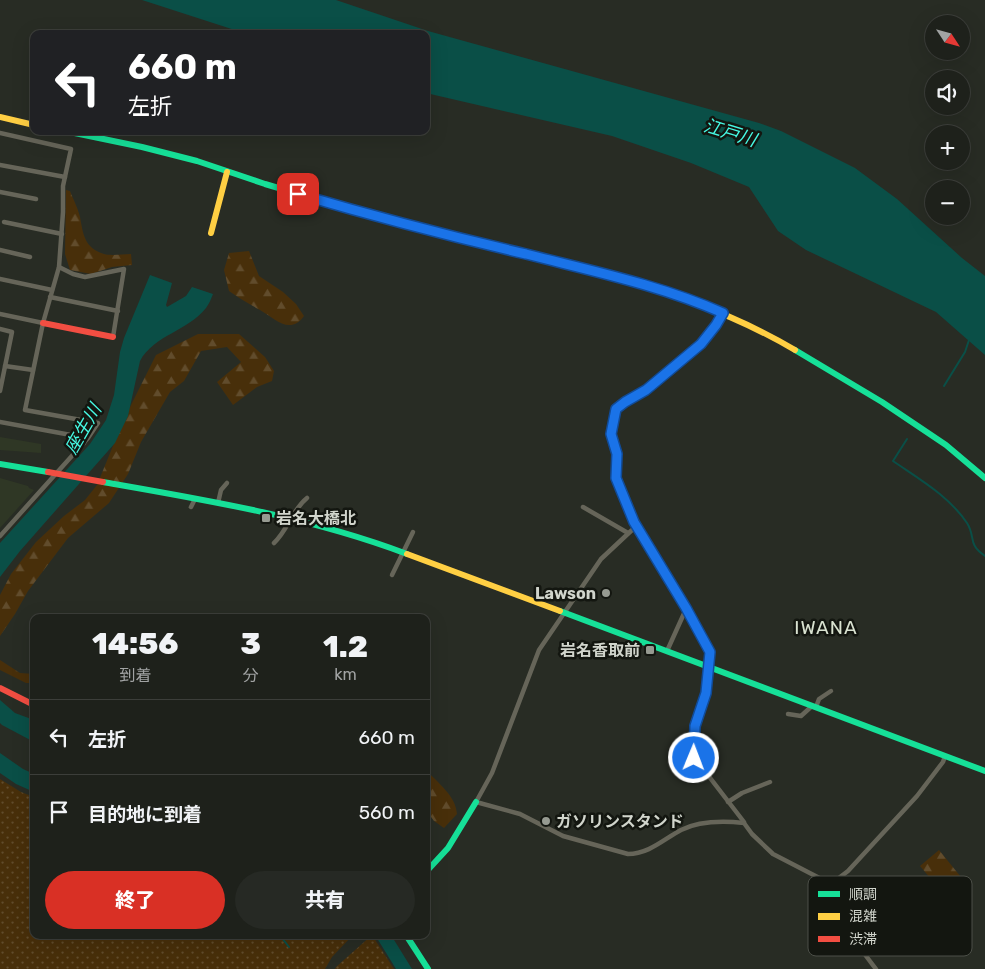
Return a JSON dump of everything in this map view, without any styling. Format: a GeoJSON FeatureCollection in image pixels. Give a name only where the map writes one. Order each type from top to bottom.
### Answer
{"type":"FeatureCollection","features":[{"type":"Feature","properties":{"kind":"street"},"geometry":{"type":"LineString","coordinates":[[0,117],[30,124]]}},
{"type":"Feature","properties":{"kind":"street"},"geometry":{"type":"LineString","coordinates":[[0,133],[71,149],[63,186],[59,267],[43,323],[25,410],[98,423],[84,443],[0,536]]}},
{"type":"Feature","properties":{"kind":"street"},"geometry":{"type":"LineString","coordinates":[[84,135],[197,161],[227,172],[363,213],[619,278],[682,297],[723,313],[776,339],[882,402],[946,445],[985,478]]}},
{"type":"Feature","properties":{"kind":"street"},"geometry":{"type":"LineString","coordinates":[[0,164],[65,177]]}},
{"type":"Feature","properties":{"kind":"street"},"geometry":{"type":"LineString","coordinates":[[211,233],[227,172]]}},
{"type":"Feature","properties":{"kind":"street"},"geometry":{"type":"LineString","coordinates":[[0,192],[36,199]]}},
{"type":"Feature","properties":{"kind":"street"},"geometry":{"type":"LineString","coordinates":[[4,222],[62,234]]}},
{"type":"Feature","properties":{"kind":"street"},"geometry":{"type":"LineString","coordinates":[[0,250],[30,256]]}},
{"type":"Feature","properties":{"kind":"street"},"geometry":{"type":"LineString","coordinates":[[0,314],[113,337],[124,269],[85,277],[59,267]]}},
{"type":"Feature","properties":{"kind":"street"},"geometry":{"type":"LineString","coordinates":[[0,279],[52,290]]}},
{"type":"Feature","properties":{"kind":"street"},"geometry":{"type":"LineString","coordinates":[[50,297],[118,311]]}},
{"type":"Feature","properties":{"kind":"street"},"geometry":{"type":"LineString","coordinates":[[723,313],[701,344],[646,390],[620,405],[614,413],[611,434],[617,454],[616,478],[637,528],[686,608],[710,652],[706,693],[695,726],[694,758],[752,834],[773,854],[816,876]]}},
{"type":"Feature","properties":{"kind":"street"},"geometry":{"type":"LineString","coordinates":[[0,329],[12,332],[0,391]]}},
{"type":"Feature","properties":{"kind":"street"},"geometry":{"type":"LineString","coordinates":[[5,366],[33,370]]}},
{"type":"Feature","properties":{"kind":"street"},"geometry":{"type":"LineString","coordinates":[[0,422],[71,435],[84,443]]}},
{"type":"Feature","properties":{"kind":"street"},"geometry":{"type":"LineString","coordinates":[[0,464],[292,518],[403,551],[985,771]]}},
{"type":"Feature","properties":{"kind":"street"},"geometry":{"type":"LineString","coordinates":[[218,503],[221,490],[228,483]]}},
{"type":"Feature","properties":{"kind":"street"},"geometry":{"type":"LineString","coordinates":[[274,543],[282,536],[300,504],[307,498]]}},
{"type":"Feature","properties":{"kind":"street"},"geometry":{"type":"LineString","coordinates":[[191,507],[195,499]]}},
{"type":"Feature","properties":{"kind":"street"},"geometry":{"type":"LineString","coordinates":[[583,508],[628,533]]}},
{"type":"Feature","properties":{"kind":"street"},"geometry":{"type":"LineString","coordinates":[[430,868],[448,848],[492,773],[539,650],[601,559],[628,533],[637,528]]}},
{"type":"Feature","properties":{"kind":"street"},"geometry":{"type":"LineString","coordinates":[[392,575],[413,532]]}},
{"type":"Feature","properties":{"kind":"street"},"geometry":{"type":"LineString","coordinates":[[667,650],[686,608]]}},
{"type":"Feature","properties":{"kind":"street"},"geometry":{"type":"LineString","coordinates":[[0,688],[30,703]]}},
{"type":"Feature","properties":{"kind":"street"},"geometry":{"type":"LineString","coordinates":[[788,714],[801,716],[831,691]]}},
{"type":"Feature","properties":{"kind":"street"},"geometry":{"type":"LineString","coordinates":[[841,876],[917,796],[943,762],[945,756]]}},
{"type":"Feature","properties":{"kind":"street"},"geometry":{"type":"LineString","coordinates":[[728,802],[742,793],[770,782]]}},
{"type":"Feature","properties":{"kind":"street"},"geometry":{"type":"LineString","coordinates":[[476,802],[520,814],[562,836],[628,854],[635,854],[650,849],[682,830],[694,826],[730,822],[744,823]]}},
{"type":"Feature","properties":{"kind":"street"},"geometry":{"type":"LineString","coordinates":[[409,939],[428,969]]}},
{"type":"Feature","properties":{"kind":"street"},"geometry":{"type":"LineString","coordinates":[[866,956],[876,969]]}},
{"type":"Feature","properties":{"kind":"shaded area"},"geometry":{"type":"Polygon","coordinates":[[[0,437],[41,444],[41,453],[0,450],[0,437]]]}},
{"type":"Feature","properties":{"kind":"shaded area"},"geometry":{"type":"Polygon","coordinates":[[[0,478],[28,486],[34,490],[0,528],[0,478]]]}},
{"type":"Feature","properties":{"kind":"green space"},"geometry":{"type":"Polygon","coordinates":[[[66,190],[70,191],[88,244],[104,254],[131,254],[132,265],[112,267],[91,274],[70,270],[65,254],[66,190]]]}},
{"type":"Feature","properties":{"kind":"green space"},"geometry":{"type":"Polygon","coordinates":[[[249,251],[259,276],[283,292],[296,304],[304,316],[299,322],[293,325],[282,324],[229,291],[224,270],[229,253],[249,251]]]}},
{"type":"Feature","properties":{"kind":"green space"},"geometry":{"type":"Polygon","coordinates":[[[198,334],[239,334],[265,357],[274,371],[272,381],[257,387],[233,405],[217,382],[241,362],[227,347],[201,351],[184,381],[170,392],[141,442],[128,474],[109,503],[68,538],[28,591],[0,636],[0,595],[11,574],[36,542],[64,516],[85,500],[97,485],[124,419],[156,355],[198,334]]]}},
{"type":"Feature","properties":{"kind":"green space"},"geometry":{"type":"Polygon","coordinates":[[[0,660],[20,673],[30,674],[30,683],[26,683],[0,670],[0,660]]]}},
{"type":"Feature","properties":{"kind":"green space"},"geometry":{"type":"Polygon","coordinates":[[[430,774],[446,790],[456,807],[457,814],[444,828],[430,816],[430,774]]]}},
{"type":"Feature","properties":{"kind":"green space"},"geometry":{"type":"Polygon","coordinates":[[[0,779],[30,795],[30,939],[349,939],[332,957],[325,969],[0,969],[0,779]]]}},
{"type":"Feature","properties":{"kind":"green space"},"geometry":{"type":"Polygon","coordinates":[[[939,850],[960,876],[928,876],[920,866],[939,850]]]}},
{"type":"Feature","properties":{"kind":"green space"},"geometry":{"type":"Polygon","coordinates":[[[368,939],[375,939],[394,969],[335,969],[368,939]]]}},
{"type":"Feature","properties":{"kind":"water"},"geometry":{"type":"Polygon","coordinates":[[[142,0],[336,0],[425,30],[235,30],[142,0]]]}},
{"type":"Feature","properties":{"kind":"water","name":"江戸川"},"geometry":{"type":"Polygon","coordinates":[[[430,32],[759,123],[781,131],[855,168],[897,199],[962,258],[985,276],[985,355],[936,312],[806,250],[778,231],[749,187],[691,163],[612,136],[430,94],[430,32]]]}},
{"type":"Feature","properties":{"kind":"water"},"geometry":{"type":"Polygon","coordinates":[[[150,275],[172,283],[167,307],[186,296],[192,287],[213,294],[199,316],[162,339],[146,352],[140,361],[128,416],[115,443],[20,551],[0,577],[0,543],[90,444],[106,420],[114,395],[120,352],[124,338],[150,275]]]}},
{"type":"Feature","properties":{"kind":"water"},"geometry":{"type":"Polygon","coordinates":[[[0,700],[15,713],[30,719],[30,740],[2,725],[0,723],[0,700]]]}},
{"type":"Feature","properties":{"kind":"water"},"geometry":{"type":"Polygon","coordinates":[[[0,753],[30,772],[30,790],[16,784],[0,773],[0,753]]]}},
{"type":"Feature","properties":{"kind":"water"},"geometry":{"type":"Polygon","coordinates":[[[377,939],[393,939],[412,969],[396,969],[377,939]]]}},
{"type":"Feature","properties":{"kind":"waterway"},"geometry":{"type":"LineString","coordinates":[[944,386],[965,352],[969,340]]}},
{"type":"Feature","properties":{"kind":"waterway"},"geometry":{"type":"LineString","coordinates":[[907,439],[893,461],[952,504],[970,528],[976,548],[985,556]]}},
{"type":"Feature","properties":{"kind":"waterway"},"geometry":{"type":"LineString","coordinates":[[283,939],[289,947]]}},
{"type":"Feature","properties":{"kind":"traffic: fast"},"geometry":{"type":"LineString","coordinates":[[84,135],[197,161],[265,184],[363,213],[588,270]]}},
{"type":"Feature","properties":{"kind":"traffic: fast"},"geometry":{"type":"LineString","coordinates":[[795,350],[882,402],[946,445],[985,478]]}},
{"type":"Feature","properties":{"kind":"traffic: fast"},"geometry":{"type":"LineString","coordinates":[[0,464],[48,472]]}},
{"type":"Feature","properties":{"kind":"traffic: fast"},"geometry":{"type":"LineString","coordinates":[[103,482],[257,511],[333,530],[407,554]]}},
{"type":"Feature","properties":{"kind":"traffic: fast"},"geometry":{"type":"LineString","coordinates":[[560,611],[985,771]]}},
{"type":"Feature","properties":{"kind":"traffic: fast"},"geometry":{"type":"LineString","coordinates":[[430,868],[448,848],[476,802]]}},
{"type":"Feature","properties":{"kind":"traffic: fast"},"geometry":{"type":"LineString","coordinates":[[409,939],[428,969]]}},
{"type":"Feature","properties":{"kind":"traffic: slow"},"geometry":{"type":"LineString","coordinates":[[0,117],[30,124]]}},
{"type":"Feature","properties":{"kind":"traffic: slow"},"geometry":{"type":"LineString","coordinates":[[211,233],[227,172]]}},
{"type":"Feature","properties":{"kind":"traffic: slow"},"geometry":{"type":"LineString","coordinates":[[588,270],[642,285],[720,313],[795,350]]}},
{"type":"Feature","properties":{"kind":"traffic: slow"},"geometry":{"type":"LineString","coordinates":[[407,554],[560,611]]}},
{"type":"Feature","properties":{"kind":"traffic: jam"},"geometry":{"type":"LineString","coordinates":[[43,323],[113,337]]}},
{"type":"Feature","properties":{"kind":"traffic: jam"},"geometry":{"type":"LineString","coordinates":[[48,472],[103,482]]}},
{"type":"Feature","properties":{"kind":"traffic: jam"},"geometry":{"type":"LineString","coordinates":[[0,688],[30,703]]}},
{"type":"Feature","properties":{"kind":"place","name":"岩名大橋北"},"geometry":{"type":"Point","coordinates":[266,518]}},
{"type":"Feature","properties":{"kind":"place","name":"Lawson"},"geometry":{"type":"Point","coordinates":[606,593]}},
{"type":"Feature","properties":{"kind":"place","name":"岩名香取前"},"geometry":{"type":"Point","coordinates":[650,650]}},
{"type":"Feature","properties":{"kind":"place","name":"ガソリンスタンド"},"geometry":{"type":"Point","coordinates":[546,821]}},
{"type":"Feature","properties":{"kind":"district","name":"IWANA"},"geometry":{"type":"Point","coordinates":[826,627]}},
{"type":"Feature","properties":{"kind":"route"},"geometry":{"type":"LineString","coordinates":[[298,194],[363,213],[590,270],[682,297],[723,313],[720,320],[701,344],[646,390],[616,409],[611,434],[617,454],[616,478],[634,522],[710,652],[706,693],[695,726],[694,758]]}},
{"type":"Feature","properties":{"kind":"water label","name":"座生川"},"geometry":{"type":"Point","coordinates":[83,429]}}]}
